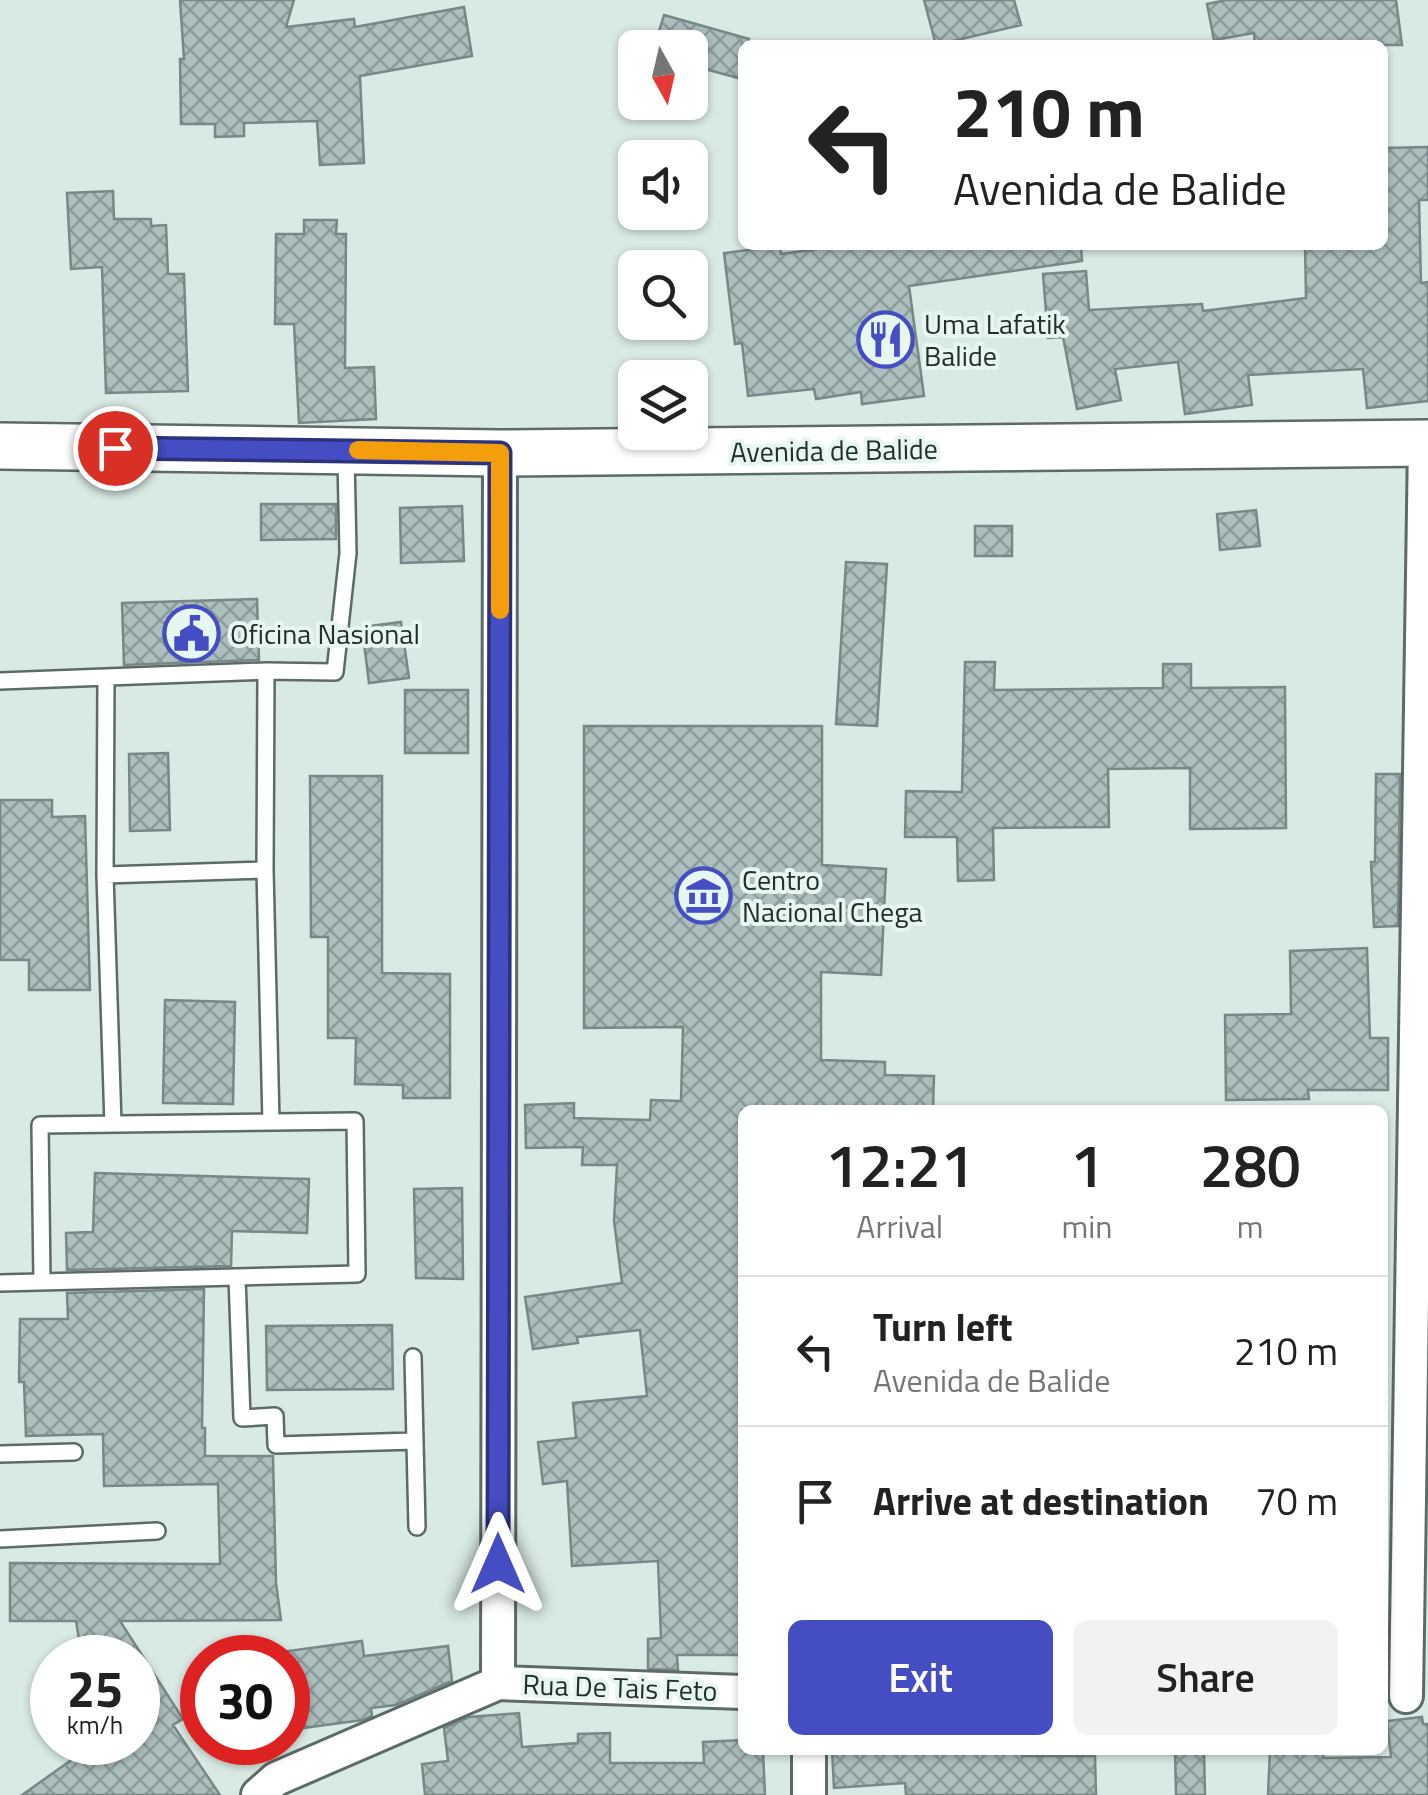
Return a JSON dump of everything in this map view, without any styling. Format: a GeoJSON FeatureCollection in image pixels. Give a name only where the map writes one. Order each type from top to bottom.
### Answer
{"type":"FeatureCollection","features":[{"type":"Feature","properties":{"kind":"main road","name":"Avenida de Balide"},"geometry":{"type":"LineString","coordinates":[[0,446],[500,453],[1426,443]]}},
{"type":"Feature","properties":{"kind":"street"},"geometry":{"type":"LineString","coordinates":[[1405,1696],[1426,443]]}},
{"type":"Feature","properties":{"kind":"street"},"geometry":{"type":"LineString","coordinates":[[258,1795],[276,1778],[498,1683],[500,453]]}},
{"type":"Feature","properties":{"kind":"street","name":"Rua De Tais Feto"},"geometry":{"type":"LineString","coordinates":[[498,1683],[738,1692]]}},
{"type":"Feature","properties":{"kind":"street"},"geometry":{"type":"LineString","coordinates":[[808,1795],[809,1755]]}},
{"type":"Feature","properties":{"kind":"lane"},"geometry":{"type":"LineString","coordinates":[[0,681],[335,672],[348,553],[346,450]]}},
{"type":"Feature","properties":{"kind":"lane"},"geometry":{"type":"LineString","coordinates":[[266,671],[264,870],[271,1122]]}},
{"type":"Feature","properties":{"kind":"lane"},"geometry":{"type":"LineString","coordinates":[[106,678],[105,875],[113,1124]]}},
{"type":"Feature","properties":{"kind":"lane"},"geometry":{"type":"LineString","coordinates":[[105,875],[264,870]]}},
{"type":"Feature","properties":{"kind":"lane"},"geometry":{"type":"LineString","coordinates":[[0,1283],[42,1282],[358,1274],[356,1121],[40,1125],[42,1282]]}},
{"type":"Feature","properties":{"kind":"lane"},"geometry":{"type":"LineString","coordinates":[[238,1277],[242,1418],[275,1416],[276,1445],[415,1441]]}},
{"type":"Feature","properties":{"kind":"lane"},"geometry":{"type":"LineString","coordinates":[[413,1357],[417,1527]]}},
{"type":"Feature","properties":{"kind":"lane"},"geometry":{"type":"LineString","coordinates":[[0,1454],[74,1452]]}},
{"type":"Feature","properties":{"kind":"lane"},"geometry":{"type":"LineString","coordinates":[[0,1539],[157,1531]]}},
{"type":"Feature","properties":{"kind":"building"},"geometry":{"type":"Polygon","coordinates":[[[180,0],[294,0],[286,27],[354,19],[355,27],[464,7],[472,56],[360,76],[364,163],[320,165],[317,121],[244,123],[244,136],[215,137],[215,124],[181,124],[180,59],[184,59],[180,0]]]}},
{"type":"Feature","properties":{"kind":"building"},"geometry":{"type":"Polygon","coordinates":[[[924,0],[1014,0],[1021,25],[957,40],[935,40],[924,0]]]}},
{"type":"Feature","properties":{"kind":"building"},"geometry":{"type":"Polygon","coordinates":[[[1226,0],[1396,0],[1402,45],[1388,45],[1388,40],[1255,40],[1254,33],[1214,40],[1207,4],[1226,0]]]}},
{"type":"Feature","properties":{"kind":"building"},"geometry":{"type":"Polygon","coordinates":[[[664,15],[749,39],[738,40],[738,78],[708,70],[708,30],[659,30],[664,15]]]}},
{"type":"Feature","properties":{"kind":"building"},"geometry":{"type":"Polygon","coordinates":[[[1428,147],[1428,200],[1419,200],[1421,283],[1428,282],[1428,401],[1367,408],[1363,369],[1248,375],[1252,405],[1185,414],[1178,362],[1115,369],[1121,400],[1077,409],[1063,337],[1048,338],[1043,274],[1086,271],[1089,310],[1202,304],[1203,311],[1306,298],[1305,250],[1388,250],[1388,148],[1428,147]]]}},
{"type":"Feature","properties":{"kind":"building"},"geometry":{"type":"Polygon","coordinates":[[[113,191],[114,219],[151,219],[151,226],[166,225],[168,274],[184,274],[188,391],[106,393],[102,267],[71,269],[67,193],[113,191]]]}},
{"type":"Feature","properties":{"kind":"building"},"geometry":{"type":"Polygon","coordinates":[[[304,220],[337,220],[336,234],[346,234],[345,368],[374,367],[376,419],[299,423],[294,324],[275,324],[276,234],[304,234],[304,220]]]}},
{"type":"Feature","properties":{"kind":"building"},"geometry":{"type":"Polygon","coordinates":[[[780,250],[781,254],[810,250],[1081,250],[1082,261],[909,286],[924,396],[862,404],[861,392],[816,399],[814,389],[748,396],[742,343],[735,344],[724,253],[780,250]]]}},
{"type":"Feature","properties":{"kind":"building"},"geometry":{"type":"Polygon","coordinates":[[[261,504],[336,504],[336,539],[261,540],[261,504]]]}},
{"type":"Feature","properties":{"kind":"building"},"geometry":{"type":"Polygon","coordinates":[[[462,506],[464,561],[401,563],[400,508],[462,506]]]}},
{"type":"Feature","properties":{"kind":"building"},"geometry":{"type":"Polygon","coordinates":[[[1256,510],[1260,546],[1220,550],[1217,514],[1256,510]]]}},
{"type":"Feature","properties":{"kind":"building"},"geometry":{"type":"Polygon","coordinates":[[[975,526],[1012,526],[1012,556],[975,556],[975,526]]]}},
{"type":"Feature","properties":{"kind":"building"},"geometry":{"type":"Polygon","coordinates":[[[846,562],[887,564],[877,726],[836,724],[846,562]]]}},
{"type":"Feature","properties":{"kind":"building","name":"Oficina Nasional"},"geometry":{"type":"Polygon","coordinates":[[[257,599],[259,660],[124,665],[122,603],[257,599]]]}},
{"type":"Feature","properties":{"kind":"building"},"geometry":{"type":"Polygon","coordinates":[[[401,622],[409,678],[369,683],[362,627],[401,622]]]}},
{"type":"Feature","properties":{"kind":"building"},"geometry":{"type":"Polygon","coordinates":[[[965,662],[995,662],[994,690],[1163,688],[1163,664],[1191,664],[1191,688],[1285,687],[1286,828],[1190,829],[1190,768],[1108,769],[1109,827],[993,828],[994,880],[958,881],[957,837],[905,837],[906,791],[962,792],[965,662]]]}},
{"type":"Feature","properties":{"kind":"building"},"geometry":{"type":"Polygon","coordinates":[[[405,690],[468,690],[468,753],[405,753],[405,690]]]}},
{"type":"Feature","properties":{"kind":"building"},"geometry":{"type":"Polygon","coordinates":[[[584,726],[822,726],[822,865],[886,869],[881,975],[821,972],[821,1060],[885,1062],[885,1075],[934,1076],[933,1105],[738,1105],[738,1655],[677,1655],[678,1670],[648,1669],[648,1639],[661,1638],[658,1561],[572,1566],[567,1481],[543,1484],[538,1442],[576,1438],[573,1403],[647,1396],[640,1330],[577,1337],[578,1343],[533,1349],[525,1297],[622,1283],[614,1221],[617,1165],[582,1165],[583,1147],[526,1148],[525,1105],[574,1103],[574,1118],[650,1120],[651,1100],[681,1101],[683,1027],[584,1028],[584,726]]]}},
{"type":"Feature","properties":{"kind":"building"},"geometry":{"type":"Polygon","coordinates":[[[168,753],[170,830],[130,831],[129,754],[168,753]]]}},
{"type":"Feature","properties":{"kind":"building"},"geometry":{"type":"Polygon","coordinates":[[[1376,774],[1400,774],[1398,926],[1374,927],[1371,862],[1375,862],[1376,774]]]}},
{"type":"Feature","properties":{"kind":"building"},"geometry":{"type":"Polygon","coordinates":[[[310,776],[382,776],[382,973],[450,974],[450,1098],[403,1098],[403,1085],[355,1084],[356,1038],[328,1038],[328,937],[311,937],[310,776]]]}},
{"type":"Feature","properties":{"kind":"building"},"geometry":{"type":"Polygon","coordinates":[[[0,800],[52,800],[52,817],[85,816],[90,990],[29,990],[29,960],[0,960],[0,800]]]}},
{"type":"Feature","properties":{"kind":"building"},"geometry":{"type":"Polygon","coordinates":[[[1367,948],[1370,1038],[1388,1038],[1388,1090],[1308,1090],[1309,1099],[1226,1100],[1225,1015],[1291,1014],[1290,951],[1367,948]]]}},
{"type":"Feature","properties":{"kind":"building"},"geometry":{"type":"Polygon","coordinates":[[[165,1000],[235,1002],[233,1104],[163,1103],[165,1000]]]}},
{"type":"Feature","properties":{"kind":"building"},"geometry":{"type":"Polygon","coordinates":[[[95,1173],[309,1179],[307,1233],[232,1231],[231,1266],[67,1270],[66,1233],[93,1232],[95,1173]]]}},
{"type":"Feature","properties":{"kind":"building"},"geometry":{"type":"Polygon","coordinates":[[[462,1188],[463,1279],[416,1278],[414,1189],[462,1188]]]}},
{"type":"Feature","properties":{"kind":"building"},"geometry":{"type":"Polygon","coordinates":[[[204,1289],[205,1456],[273,1456],[276,1583],[281,1620],[120,1621],[129,1635],[78,1635],[76,1621],[10,1621],[10,1563],[220,1564],[218,1484],[104,1486],[103,1434],[26,1436],[24,1382],[19,1382],[20,1319],[68,1319],[67,1293],[204,1289]]]}},
{"type":"Feature","properties":{"kind":"building"},"geometry":{"type":"Polygon","coordinates":[[[392,1325],[393,1389],[267,1390],[266,1326],[392,1325]]]}},
{"type":"Feature","properties":{"kind":"building"},"geometry":{"type":"Polygon","coordinates":[[[362,1641],[364,1656],[448,1646],[452,1681],[396,1705],[371,1708],[372,1716],[363,1720],[310,1727],[310,1648],[362,1641]]]}},
{"type":"Feature","properties":{"kind":"building"},"geometry":{"type":"Polygon","coordinates":[[[160,1683],[180,1714],[180,1721],[173,1725],[180,1735],[180,1765],[200,1765],[220,1795],[22,1795],[64,1765],[160,1765],[160,1683]]]}},
{"type":"Feature","properties":{"kind":"building"},"geometry":{"type":"Polygon","coordinates":[[[519,1713],[522,1747],[578,1743],[578,1734],[610,1733],[610,1763],[704,1763],[703,1742],[738,1740],[738,1755],[763,1755],[765,1795],[425,1795],[422,1764],[448,1761],[444,1728],[469,1717],[519,1713]]]}},
{"type":"Feature","properties":{"kind":"building"},"geometry":{"type":"Polygon","coordinates":[[[1422,1717],[1423,1724],[1428,1724],[1428,1795],[1268,1795],[1270,1755],[1391,1757],[1388,1721],[1422,1717]]]}},
{"type":"Feature","properties":{"kind":"building"},"geometry":{"type":"Polygon","coordinates":[[[832,1755],[1095,1756],[1096,1795],[906,1795],[905,1783],[834,1788],[832,1755]]]}},
{"type":"Feature","properties":{"kind":"building"},"geometry":{"type":"Polygon","coordinates":[[[1175,1755],[1204,1755],[1205,1795],[1176,1795],[1175,1755]]]}},
{"type":"Feature","properties":{"kind":"slow traffic"},"geometry":{"type":"LineString","coordinates":[[358,450],[500,453],[500,610]]}},
{"type":"Feature","properties":{"kind":"place","name":"Uma Lafatik Balide"},"geometry":{"type":"Point","coordinates":[885,339]}},
{"type":"Feature","properties":{"kind":"place","name":"Oficina Nasional"},"geometry":{"type":"Point","coordinates":[191,633]}},
{"type":"Feature","properties":{"kind":"place","name":"Centro Nacional Chega"},"geometry":{"type":"Point","coordinates":[703,895]}},
{"type":"Feature","properties":{"kind":"route"},"geometry":{"type":"LineString","coordinates":[[115,448],[500,453],[498,1564]]}}]}
